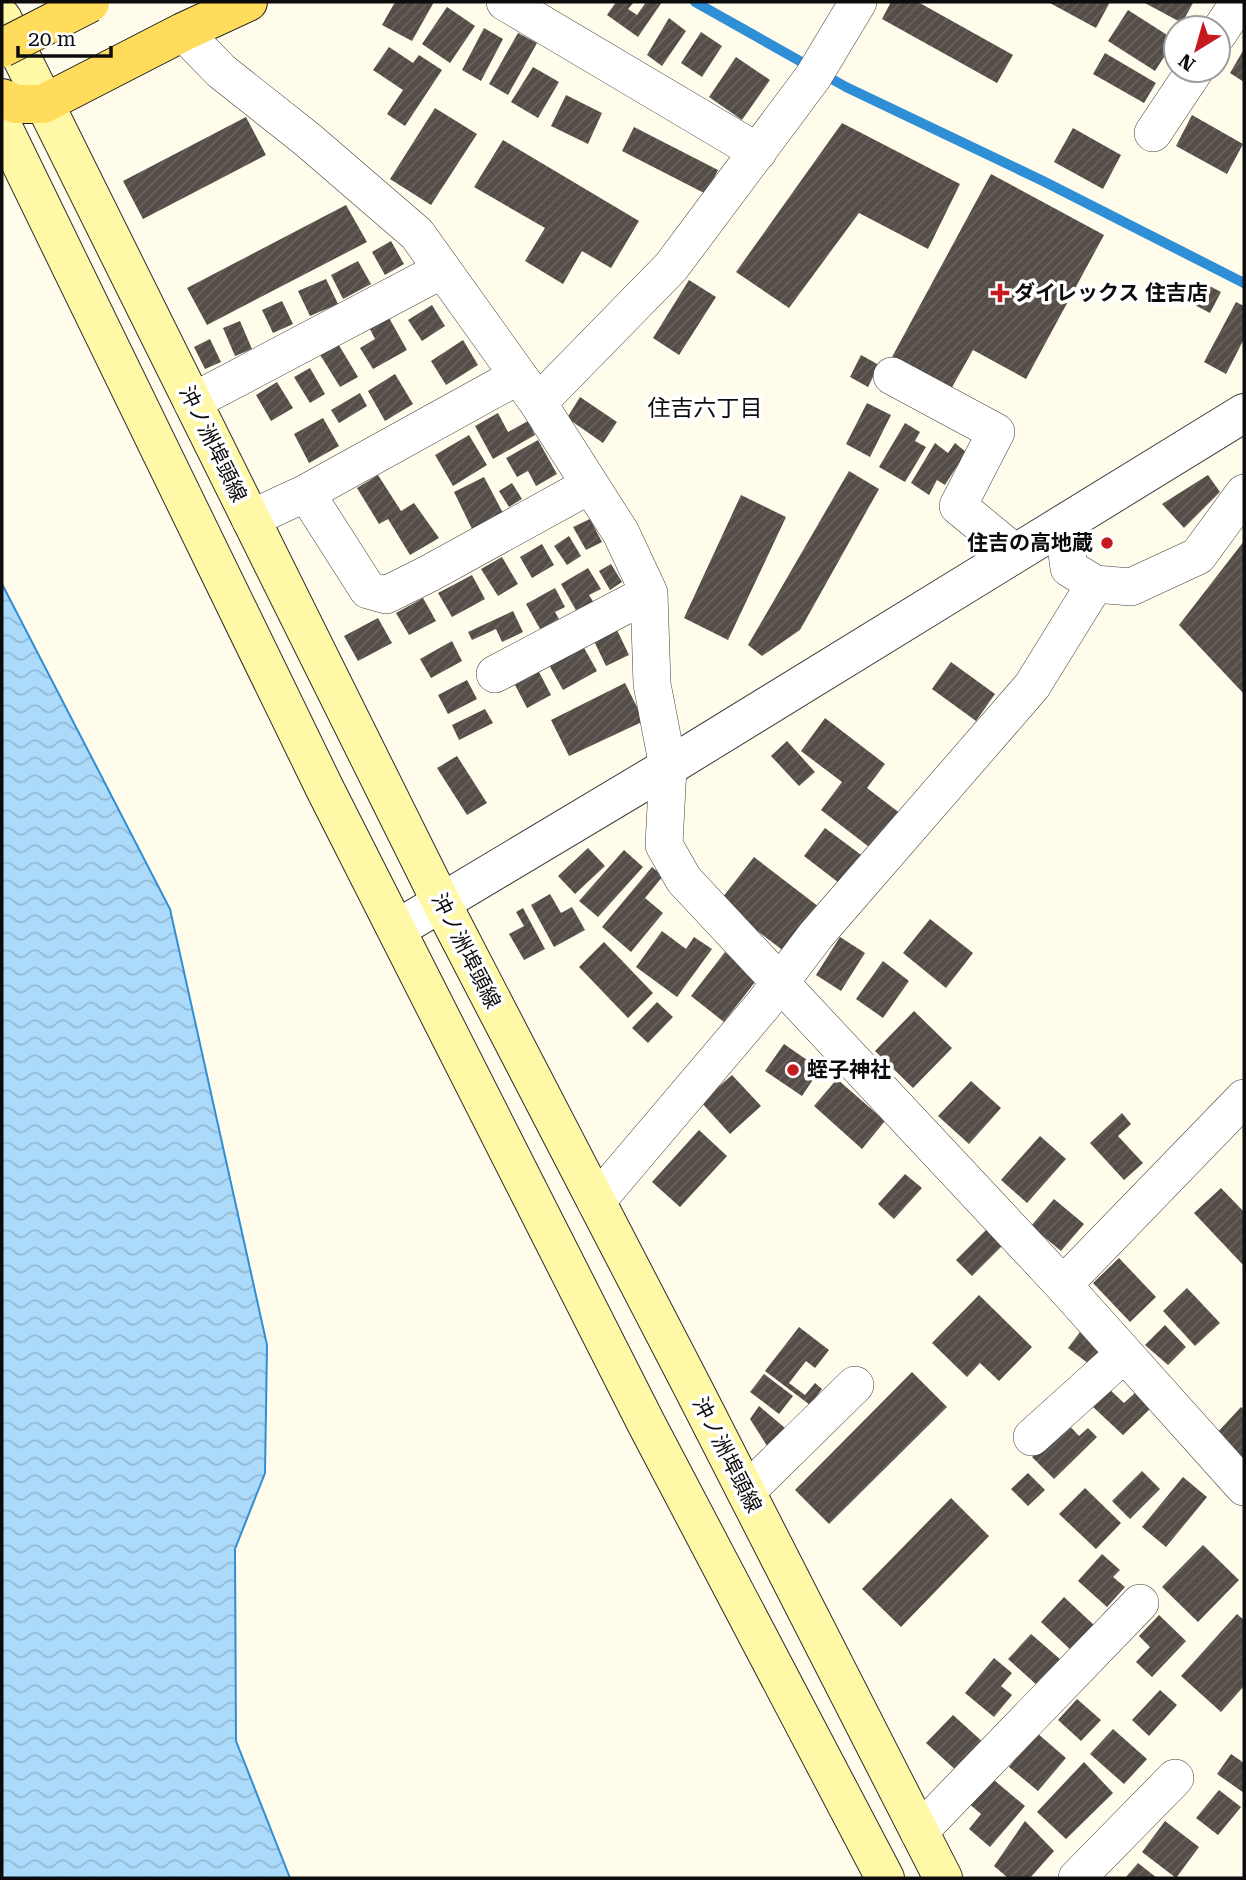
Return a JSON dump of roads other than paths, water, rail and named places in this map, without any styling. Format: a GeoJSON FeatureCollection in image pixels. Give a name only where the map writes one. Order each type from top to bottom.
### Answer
{"type":"FeatureCollection","features":[{"type":"Feature","properties":{"kind":"main road"},"geometry":{"type":"LineString","coordinates":[[2,48],[92,2]]}},
{"type":"Feature","properties":{"kind":"main road"},"geometry":{"type":"LineString","coordinates":[[2,98],[16,104],[43,104],[248,2]]}},
{"type":"Feature","properties":{"kind":"main road","name":"沖ノ洲埠頭線"},"geometry":{"type":"LineString","coordinates":[[2,18],[441,902],[943,1878]]}},
{"type":"Feature","properties":{"kind":"main road"},"geometry":{"type":"LineString","coordinates":[[2,125],[325,789],[646,1423],[885,1878]]}},
{"type":"Feature","properties":{"kind":"street"},"geometry":{"type":"LineString","coordinates":[[505,2],[758,152]]}},
{"type":"Feature","properties":{"kind":"street"},"geometry":{"type":"LineString","coordinates":[[250,519],[528,389],[671,267],[818,70],[858,2]]}},
{"type":"Feature","properties":{"kind":"street"},"geometry":{"type":"LineString","coordinates":[[183,32],[221,71],[308,140],[417,234],[528,389],[621,533],[649,593],[652,684],[668,767],[664,845],[684,880],[1062,1285],[1244,1487]]}},
{"type":"Feature","properties":{"kind":"street"},"geometry":{"type":"LineString","coordinates":[[1153,133],[1186,84]]}},
{"type":"Feature","properties":{"kind":"street"},"geometry":{"type":"LineString","coordinates":[[192,402],[442,270]]}},
{"type":"Feature","properties":{"kind":"street"},"geometry":{"type":"LineString","coordinates":[[892,376],[996,432],[958,506],[1015,553]]}},
{"type":"Feature","properties":{"kind":"street"},"geometry":{"type":"LineString","coordinates":[[397,929],[668,767],[1244,413]]}},
{"type":"Feature","properties":{"kind":"street"},"geometry":{"type":"LineString","coordinates":[[306,493],[368,590],[386,595],[590,485]]}},
{"type":"Feature","properties":{"kind":"street"},"geometry":{"type":"LineString","coordinates":[[1063,524],[1069,568],[1095,584],[1131,587],[1198,556],[1244,493]]}},
{"type":"Feature","properties":{"kind":"street"},"geometry":{"type":"LineString","coordinates":[[596,1202],[763,1005],[816,935],[1032,685],[1095,584]]}},
{"type":"Feature","properties":{"kind":"street"},"geometry":{"type":"LineString","coordinates":[[495,674],[649,593]]}},
{"type":"Feature","properties":{"kind":"street"},"geometry":{"type":"LineString","coordinates":[[1062,1285],[1244,1098]]}},
{"type":"Feature","properties":{"kind":"street"},"geometry":{"type":"LineString","coordinates":[[1032,1437],[1124,1354]]}},
{"type":"Feature","properties":{"kind":"street"},"geometry":{"type":"LineString","coordinates":[[746,1492],[855,1385]]}},
{"type":"Feature","properties":{"kind":"street"},"geometry":{"type":"LineString","coordinates":[[919,1832],[1140,1603]]}},
{"type":"Feature","properties":{"kind":"street"},"geometry":{"type":"LineString","coordinates":[[1077,1878],[1175,1778]]}},
{"type":"Feature","properties":{"kind":"water"},"geometry":{"type":"Polygon","coordinates":[[[2,584],[170,909],[267,1345],[265,1473],[235,1549],[236,1741],[290,1878],[2,1878],[2,584]]]}},
{"type":"Feature","properties":{"kind":"waterway"},"geometry":{"type":"LineString","coordinates":[[695,2],[846,87],[1043,181],[1244,283]]}},
{"type":"Feature","properties":{"kind":"place","name":"ダイレックス 住吉店"},"geometry":{"type":"Point","coordinates":[1000,293]}},
{"type":"Feature","properties":{"kind":"place","name":"住吉の高地蔵"},"geometry":{"type":"Point","coordinates":[1107,543]}},
{"type":"Feature","properties":{"kind":"place","name":"蛭子神社"},"geometry":{"type":"Point","coordinates":[793,1070]}},
{"type":"Feature","properties":{"kind":"district","name":"住吉六丁目"},"geometry":{"type":"Point","coordinates":[705,408]}}]}
